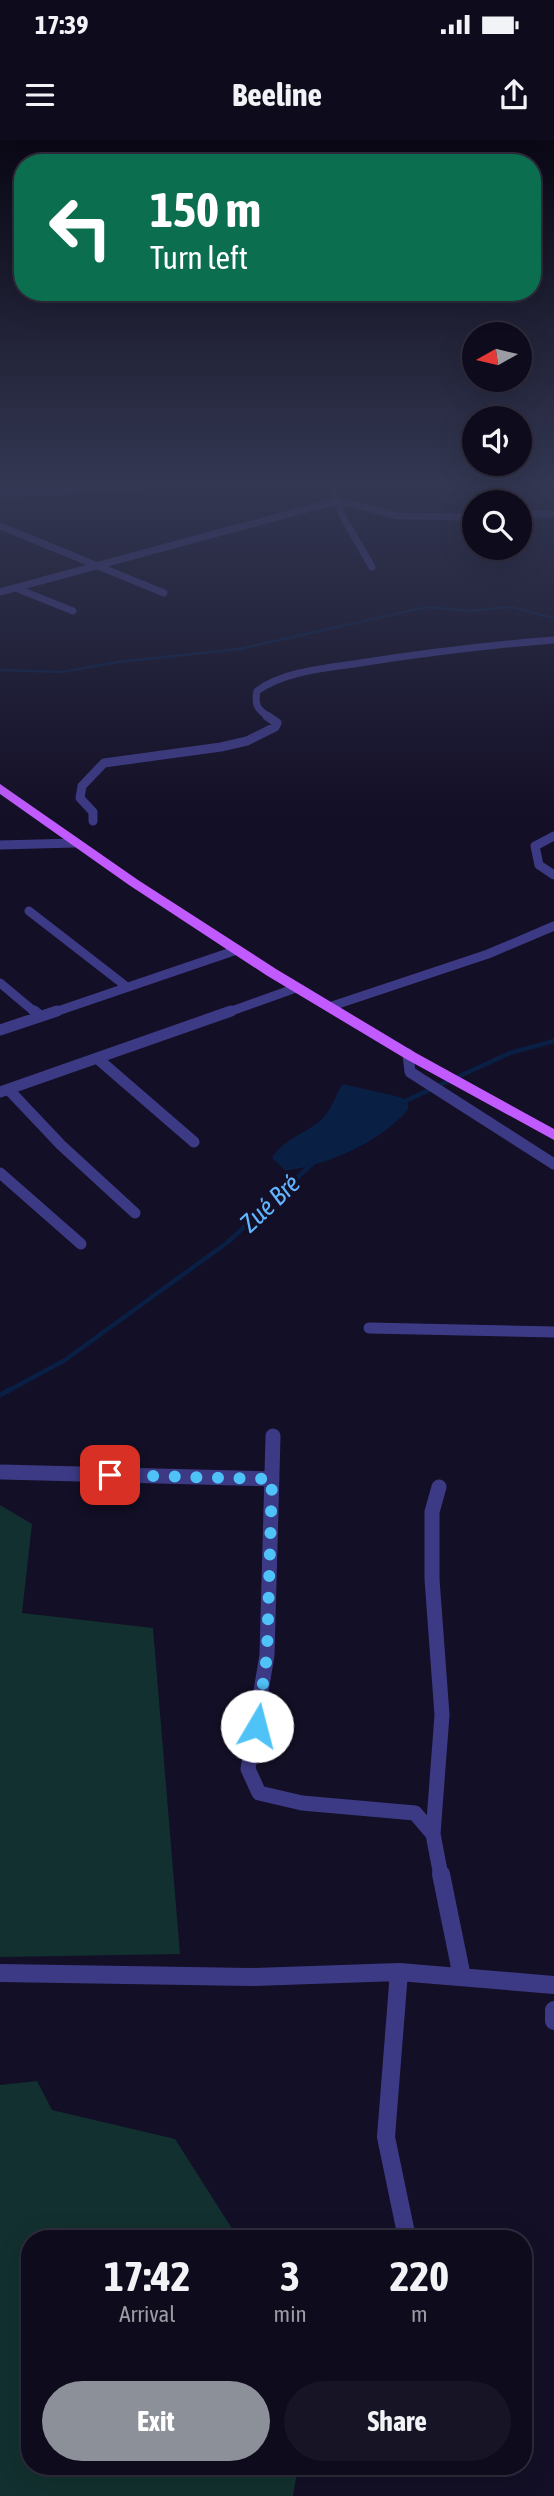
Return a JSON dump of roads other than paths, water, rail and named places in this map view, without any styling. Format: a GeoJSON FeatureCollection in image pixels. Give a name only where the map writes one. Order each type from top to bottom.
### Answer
{"type":"FeatureCollection","features":[{"type":"Feature","properties":{"kind":"main road"},"geometry":{"type":"LineString","coordinates":[[0,788],[75,843],[234,951],[408,1054],[554,1135]]}},
{"type":"Feature","properties":{"kind":"street"},"geometry":{"type":"LineString","coordinates":[[36,596],[73,611]]}},
{"type":"Feature","properties":{"kind":"street"},"geometry":{"type":"LineString","coordinates":[[93,821],[93,812],[80,798],[82,786],[104,763],[221,747],[247,741],[275,727],[276,723],[259,710],[255,701],[257,691],[269,682],[324,669],[467,647],[554,640]]}},
{"type":"Feature","properties":{"kind":"street"},"geometry":{"type":"LineString","coordinates":[[554,836],[535,846],[539,864],[554,875]]}},
{"type":"Feature","properties":{"kind":"street"},"geometry":{"type":"LineString","coordinates":[[0,845],[75,843]]}},
{"type":"Feature","properties":{"kind":"street"},"geometry":{"type":"LineString","coordinates":[[29,911],[127,987]]}},
{"type":"Feature","properties":{"kind":"street"},"geometry":{"type":"LineString","coordinates":[[329,1007],[488,954],[554,926]]}},
{"type":"Feature","properties":{"kind":"street"},"geometry":{"type":"LineString","coordinates":[[0,1030],[234,951]]}},
{"type":"Feature","properties":{"kind":"street"},"geometry":{"type":"LineString","coordinates":[[0,983],[40,1016]]}},
{"type":"Feature","properties":{"kind":"street"},"geometry":{"type":"LineString","coordinates":[[135,1213],[4,1091],[296,988]]}},
{"type":"Feature","properties":{"kind":"street"},"geometry":{"type":"LineString","coordinates":[[408,1054],[410,1072],[417,1078],[554,1164]]}},
{"type":"Feature","properties":{"kind":"street"},"geometry":{"type":"LineString","coordinates":[[98,1059],[194,1142]]}},
{"type":"Feature","properties":{"kind":"street"},"geometry":{"type":"LineString","coordinates":[[0,1174],[81,1244]]}},
{"type":"Feature","properties":{"kind":"street"},"geometry":{"type":"LineString","coordinates":[[369,1328],[554,1332]]}},
{"type":"Feature","properties":{"kind":"street"},"geometry":{"type":"LineString","coordinates":[[273,1436],[267,1655],[248,1769],[259,1793],[302,1803],[415,1813],[433,1834]]}},
{"type":"Feature","properties":{"kind":"street"},"geometry":{"type":"LineString","coordinates":[[2,1472],[272,1479]]}},
{"type":"Feature","properties":{"kind":"street"},"geometry":{"type":"LineString","coordinates":[[439,1487],[432,1512],[432,1579],[442,1715],[433,1834],[462,1977]]}},
{"type":"Feature","properties":{"kind":"street"},"geometry":{"type":"LineString","coordinates":[[399,1972],[386,2137],[405,2230]]}},
{"type":"Feature","properties":{"kind":"street"},"geometry":{"type":"LineString","coordinates":[[0,1973],[251,1978],[399,1972],[554,1984]]}},
{"type":"Feature","properties":{"kind":"street"},"geometry":{"type":"LineString","coordinates":[[554,2010],[554,2021]]}},
{"type":"Feature","properties":{"kind":"water"},"geometry":{"type":"Polygon","coordinates":[[[343,1084],[400,1097],[408,1102],[408,1110],[382,1133],[352,1150],[320,1163],[286,1171],[272,1158],[284,1144],[321,1120],[343,1084]]]}},
{"type":"Feature","properties":{"kind":"waterway"},"geometry":{"type":"LineString","coordinates":[[0,670],[62,672],[118,662],[239,649],[427,607],[471,611],[511,607],[554,618]]}},
{"type":"Feature","properties":{"kind":"waterway","name":"Zué Bré"},"geometry":{"type":"LineString","coordinates":[[403,1102],[510,1053],[554,1041]]}},
{"type":"Feature","properties":{"kind":"waterway","name":"Zué Bré"},"geometry":{"type":"LineString","coordinates":[[8,1391],[65,1360],[228,1242],[313,1163]]}},
{"type":"Feature","properties":{"kind":"waterway","name":"Zué Bré"},"geometry":{"type":"LineString","coordinates":[[0,1395],[11,1389]]}}]}
